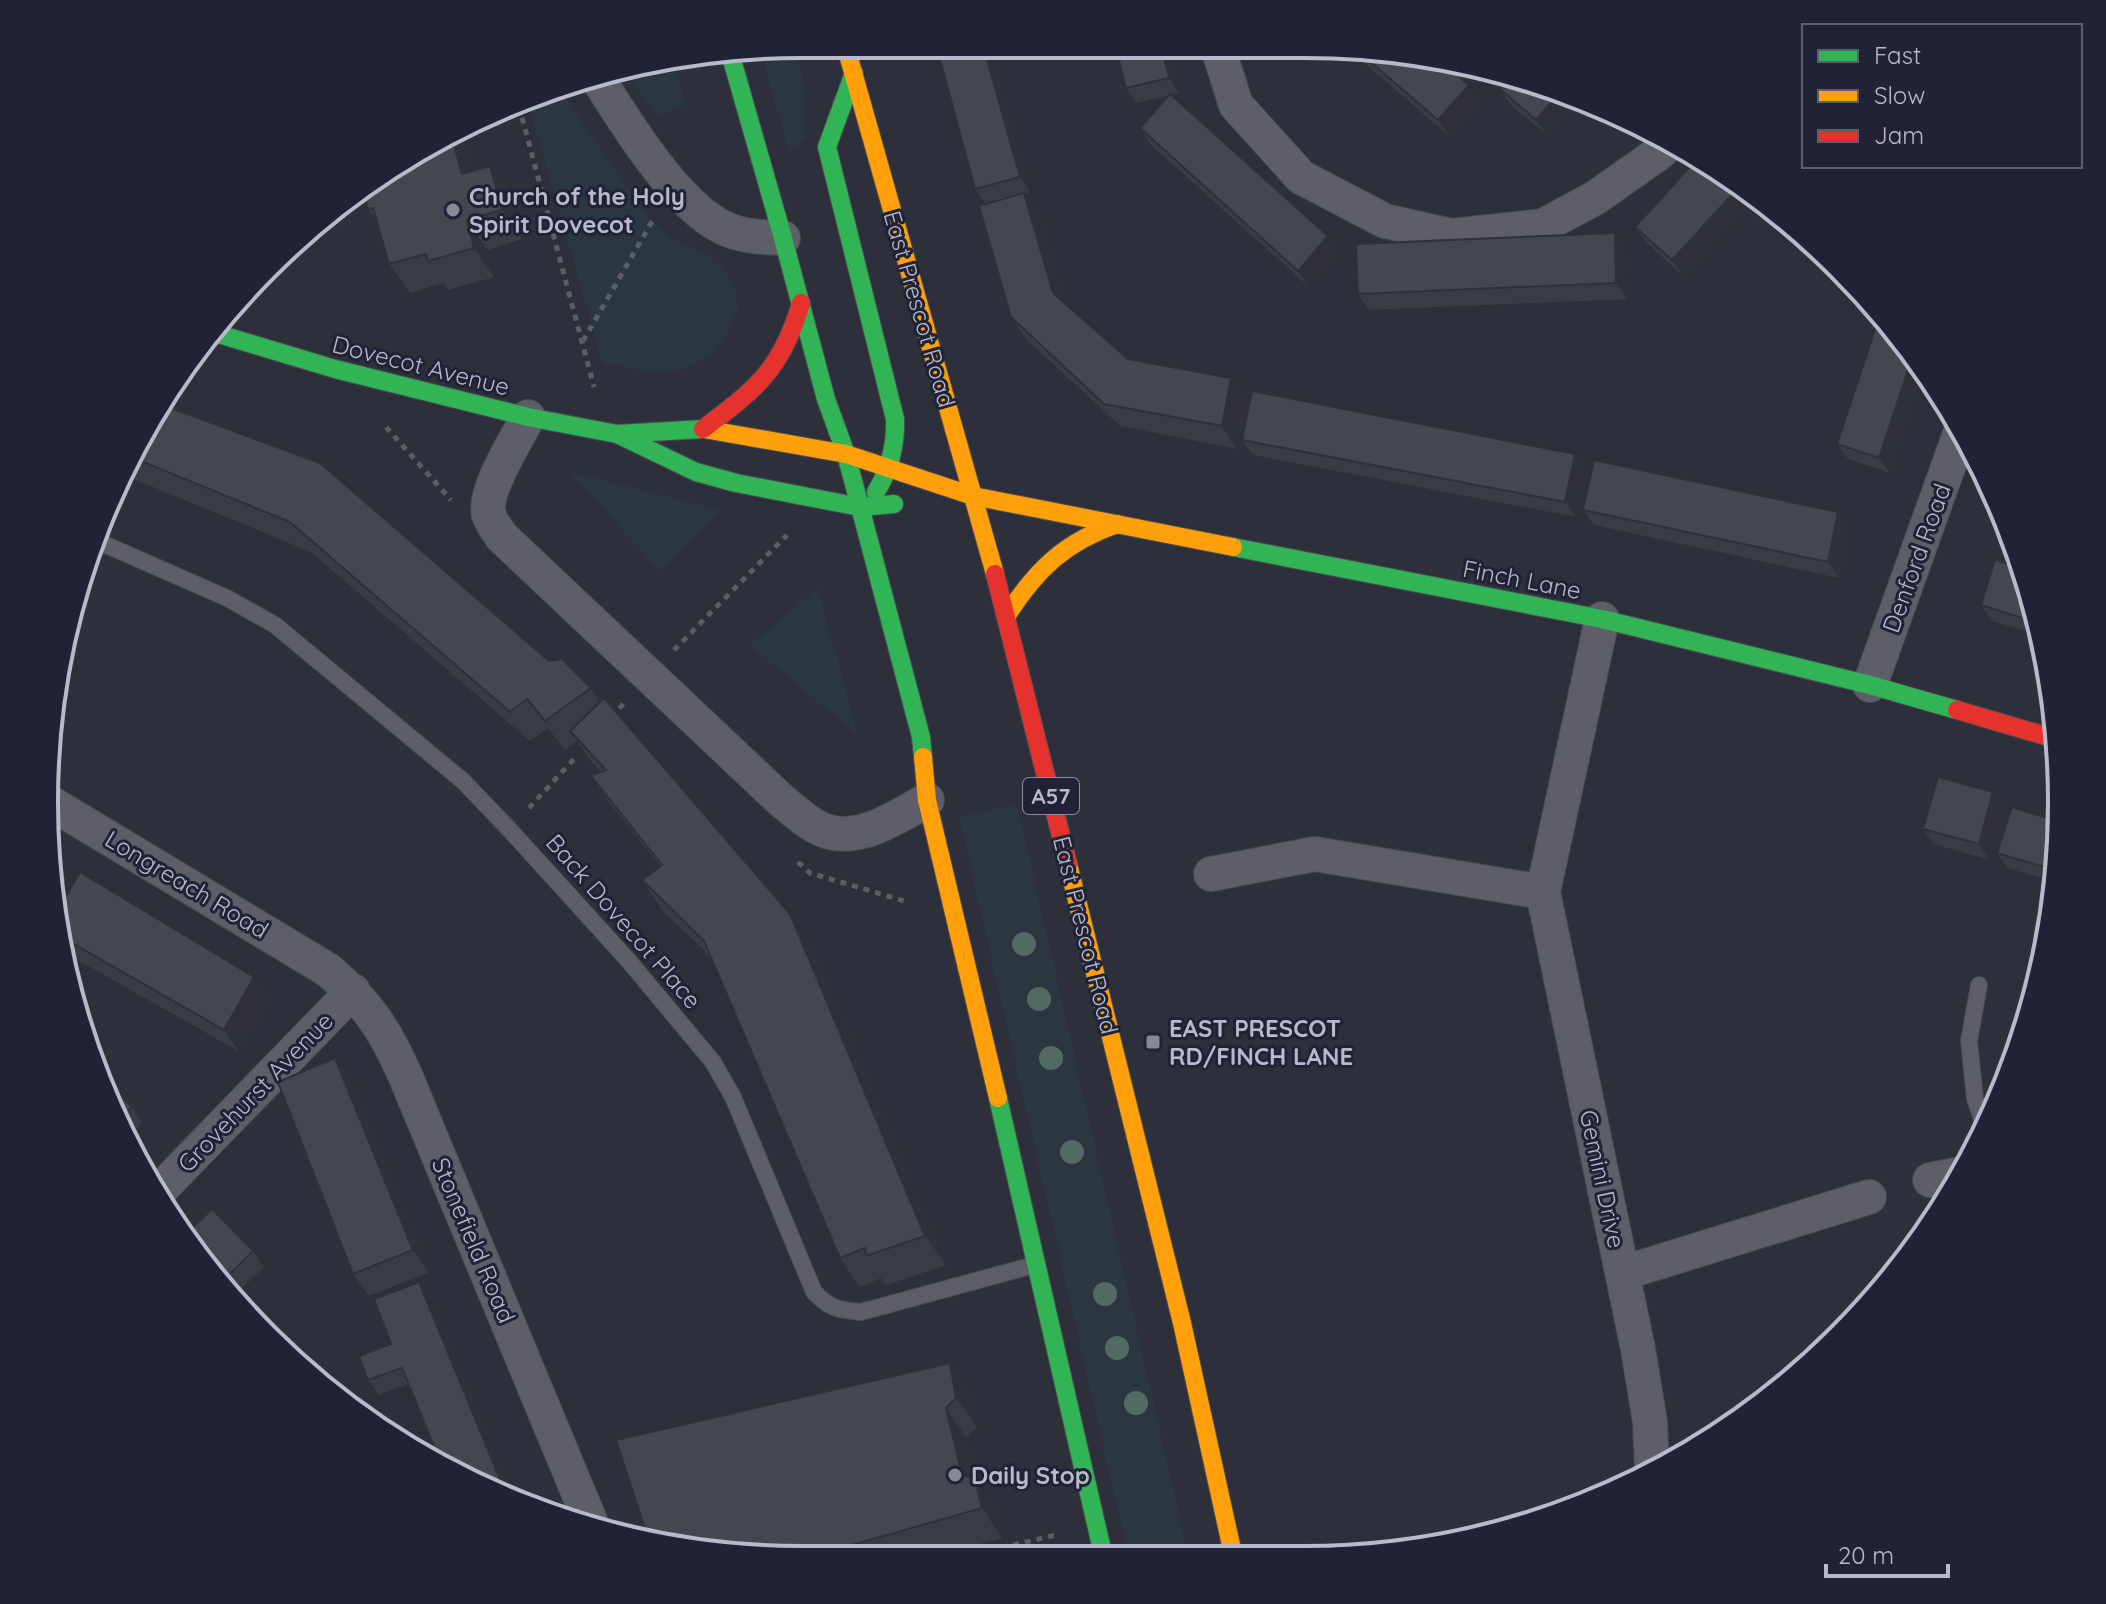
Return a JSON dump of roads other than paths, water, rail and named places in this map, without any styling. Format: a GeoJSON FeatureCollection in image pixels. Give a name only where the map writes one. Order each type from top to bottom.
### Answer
{"type":"FeatureCollection","features":[{"type":"Feature","properties":{"kind":"main road","name":"East Prescot Road"},"geometry":{"type":"LineString","coordinates":[[849,58],[1007,615],[1182,1323],[1231,1546]]}},
{"type":"Feature","properties":{"kind":"main road"},"geometry":{"type":"LineString","coordinates":[[732,62],[826,399],[846,454],[921,737],[927,800],[1101,1546]]}},
{"type":"Feature","properties":{"kind":"main road"},"geometry":{"type":"LineString","coordinates":[[854,73],[827,147],[895,419],[895,444],[890,468],[873,497],[860,507]]}},
{"type":"Feature","properties":{"kind":"main road"},"geometry":{"type":"LineString","coordinates":[[703,429],[741,401],[771,370],[791,338],[801,303]]}},
{"type":"Feature","properties":{"kind":"main road","name":"Dovecot Avenue"},"geometry":{"type":"LineString","coordinates":[[223,335],[335,369],[528,417],[612,433],[703,429],[846,454]]}},
{"type":"Feature","properties":{"kind":"main road","name":"Dovecot Avenue"},"geometry":{"type":"LineString","coordinates":[[612,433],[696,472],[736,483],[860,507]]}},
{"type":"Feature","properties":{"kind":"main road","name":"Finch Lane"},"geometry":{"type":"LineString","coordinates":[[846,454],[973,496],[1602,619],[1870,685],[2045,736]]}},
{"type":"Feature","properties":{"kind":"main road","name":"Finch Lane"},"geometry":{"type":"LineString","coordinates":[[860,507],[973,496]]}},
{"type":"Feature","properties":{"kind":"main road"},"geometry":{"type":"LineString","coordinates":[[1007,615],[1034,576],[1062,549],[1079,538],[1117,524]]}},
{"type":"Feature","properties":{"kind":"street"},"geometry":{"type":"LineString","coordinates":[[1221,58],[1236,105],[1301,177],[1385,221],[1452,236],[1543,226],[1595,198],[1662,150]]}},
{"type":"Feature","properties":{"kind":"street"},"geometry":{"type":"LineString","coordinates":[[602,85],[673,186],[695,209],[722,227],[749,236],[783,238]]}},
{"type":"Feature","properties":{"kind":"street"},"geometry":{"type":"LineString","coordinates":[[528,417],[489,497],[489,516],[502,537],[782,801],[823,829],[854,833],[886,823],[927,800]]}},
{"type":"Feature","properties":{"kind":"street","name":"Denford Road"},"geometry":{"type":"LineString","coordinates":[[1870,685],[1956,445]]}},
{"type":"Feature","properties":{"kind":"street","name":"Gemini Drive"},"geometry":{"type":"LineString","coordinates":[[1602,619],[1543,892],[1623,1273],[1650,1422],[1652,1459]]}},
{"type":"Feature","properties":{"kind":"street","name":"Longreach Road"},"geometry":{"type":"LineString","coordinates":[[58,808],[341,981]]}},
{"type":"Feature","properties":{"kind":"street"},"geometry":{"type":"LineString","coordinates":[[1211,874],[1315,854],[1543,892]]}},
{"type":"Feature","properties":{"kind":"street","name":"Grovehurst Avenue"},"geometry":{"type":"LineString","coordinates":[[164,1184],[341,981]]}},
{"type":"Feature","properties":{"kind":"street","name":"Stonefield Road"},"geometry":{"type":"LineString","coordinates":[[341,981],[371,1012],[390,1042],[587,1514]]}},
{"type":"Feature","properties":{"kind":"street"},"geometry":{"type":"LineString","coordinates":[[1623,1273],[1869,1197]]}},
{"type":"Feature","properties":{"kind":"lane","name":"Back Dovecot Place"},"geometry":{"type":"LineString","coordinates":[[104,544],[227,598],[275,625],[463,781],[509,829],[628,960],[713,1062],[746,1126],[814,1292],[825,1304],[861,1312],[1037,1264]]}},
{"type":"Feature","properties":{"kind":"lane"},"geometry":{"type":"LineString","coordinates":[[1979,985],[1969,1041],[1975,1099],[1980,1112]]}},
{"type":"Feature","properties":{"kind":"place","name":"Church of the Holy Spirit Dovecot"},"geometry":{"type":"Point","coordinates":[453,210]}},
{"type":"Feature","properties":{"kind":"place","name":"EAST PRESCOT RD/FINCH LANE"},"geometry":{"type":"Point","coordinates":[1153,1042]}},
{"type":"Feature","properties":{"kind":"place","name":"Daily Stop"},"geometry":{"type":"Point","coordinates":[955,1475]}}]}
